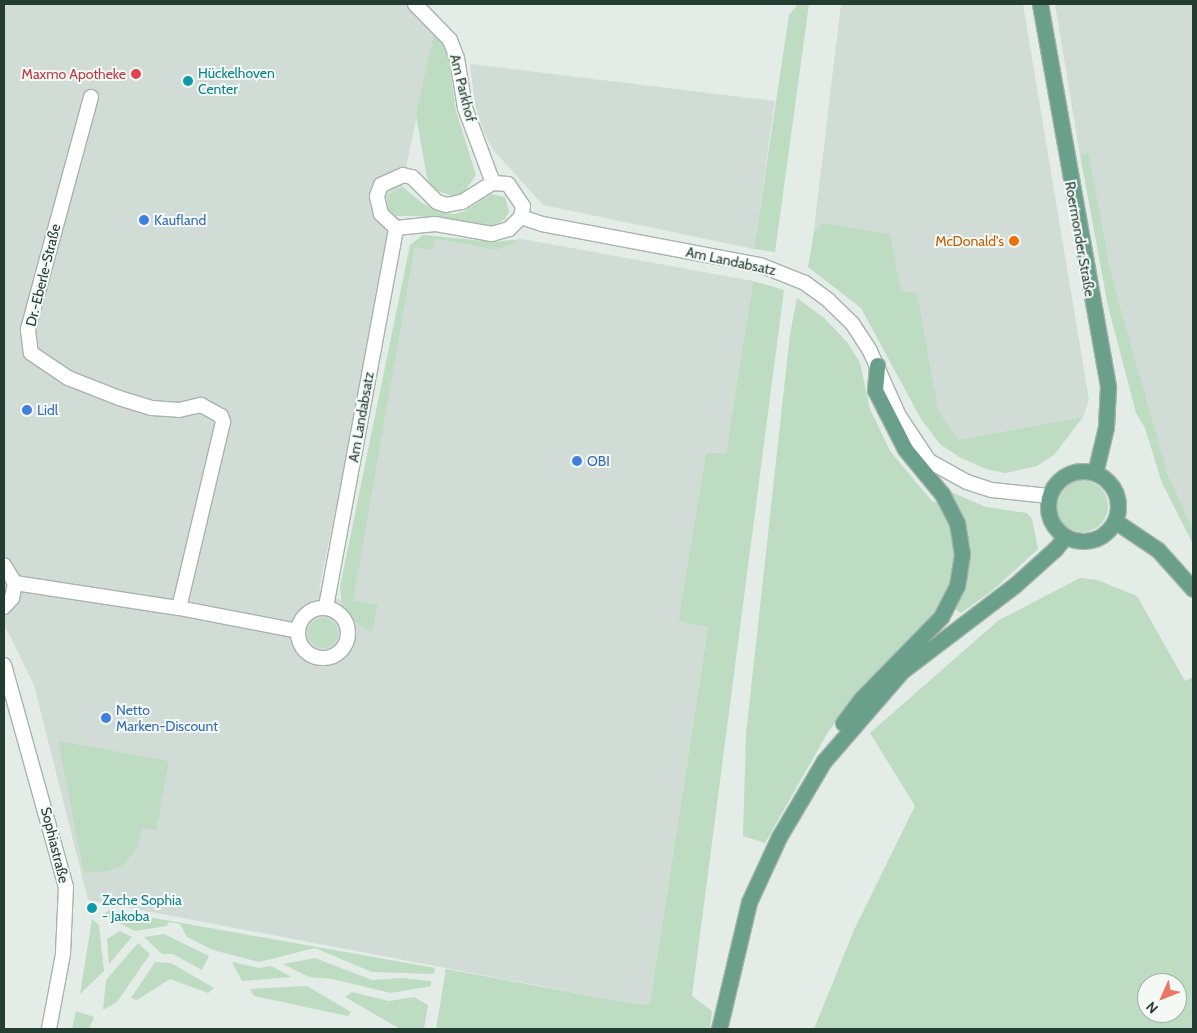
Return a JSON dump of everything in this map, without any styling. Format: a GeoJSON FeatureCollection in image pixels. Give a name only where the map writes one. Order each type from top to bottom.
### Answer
{"type":"FeatureCollection","features":[{"type":"Feature","properties":{"kind":"main road","name":"Roermonder Straße"},"geometry":{"type":"LineString","coordinates":[[1040,4],[1108,387],[1106,427],[1095,473]]}},
{"type":"Feature","properties":{"kind":"main road"},"geometry":{"type":"LineString","coordinates":[[824,762],[830,740],[861,699],[941,617],[957,586],[962,554],[953,516],[942,494],[905,449],[875,390],[876,364]]}},
{"type":"Feature","properties":{"kind":"main road"},"geometry":{"type":"LineString","coordinates":[[1084,471],[1095,473],[1105,479],[1115,493],[1118,510],[1115,521],[1099,538],[1088,541],[1065,536],[1050,519],[1049,496],[1054,486],[1067,475],[1084,471]]}},
{"type":"Feature","properties":{"kind":"main road"},"geometry":{"type":"LineString","coordinates":[[1115,521],[1158,550],[1193,589]]}},
{"type":"Feature","properties":{"kind":"main road"},"geometry":{"type":"LineString","coordinates":[[720,1029],[749,902],[779,837],[824,762],[902,671],[1015,585],[1056,550],[1065,536]]}},
{"type":"Feature","properties":{"kind":"street","name":"Am Parkhof"},"geometry":{"type":"LineString","coordinates":[[415,4],[450,40],[457,58],[465,108],[494,183]]}},
{"type":"Feature","properties":{"kind":"street","name":"Dr.-Eberle-Straße"},"geometry":{"type":"LineString","coordinates":[[91,97],[28,330],[31,353],[68,378],[119,398],[161,409],[179,410],[201,405],[221,416],[223,422],[178,608]]}},
{"type":"Feature","properties":{"kind":"street"},"geometry":{"type":"LineString","coordinates":[[412,177],[437,202],[446,205],[462,202],[494,183],[508,184],[524,206],[521,216],[509,229],[492,234],[435,224],[396,228],[381,214],[377,196],[381,185],[394,178],[412,177]]}},
{"type":"Feature","properties":{"kind":"street","name":"Am Landabsatz"},"geometry":{"type":"LineString","coordinates":[[521,216],[542,224],[760,265],[805,282],[852,323],[876,364],[900,416],[929,461],[967,482],[992,490],[1049,496]]}},
{"type":"Feature","properties":{"kind":"street","name":"Am Landabsatz"},"geometry":{"type":"LineString","coordinates":[[326,607],[396,228]]}},
{"type":"Feature","properties":{"kind":"street"},"geometry":{"type":"LineString","coordinates":[[4,565],[15,583],[12,598],[4,607]]}},
{"type":"Feature","properties":{"kind":"street"},"geometry":{"type":"LineString","coordinates":[[15,583],[178,608],[298,631]]}},
{"type":"Feature","properties":{"kind":"street"},"geometry":{"type":"LineString","coordinates":[[326,607],[340,613],[348,627],[348,638],[342,651],[328,658],[314,656],[303,648],[298,631],[306,614],[326,607]]}},
{"type":"Feature","properties":{"kind":"street","name":"Sophiastraße"},"geometry":{"type":"LineString","coordinates":[[4,665],[66,887],[63,954],[49,1029]]}},
{"type":"Feature","properties":{"kind":"shaded area"},"geometry":{"type":"Polygon","coordinates":[[[4,4],[407,4],[434,32],[319,590],[340,600],[358,625],[372,631],[377,604],[352,602],[415,247],[435,239],[497,250],[522,239],[753,281],[726,454],[706,453],[678,621],[708,626],[650,1003],[641,1005],[88,900],[34,685],[6,628],[4,628],[4,4]]]}},
{"type":"Feature","properties":{"kind":"shaded area"},"geometry":{"type":"Polygon","coordinates":[[[841,4],[1023,4],[1089,400],[1083,417],[958,440],[941,427],[903,326],[811,254],[841,4]]]}},
{"type":"Feature","properties":{"kind":"shaded area"},"geometry":{"type":"Polygon","coordinates":[[[1055,4],[1193,4],[1193,529],[1168,475],[1111,273],[1089,153],[1080,155],[1055,4]]]}},
{"type":"Feature","properties":{"kind":"shaded area"},"geometry":{"type":"Polygon","coordinates":[[[470,64],[775,101],[754,249],[543,205],[495,152],[484,133],[475,104],[470,64]]]}},
{"type":"Feature","properties":{"kind":"green space"},"geometry":{"type":"Polygon","coordinates":[[[798,4],[809,4],[775,252],[754,249],[789,15],[798,4]]]}},
{"type":"Feature","properties":{"kind":"green space"},"geometry":{"type":"Polygon","coordinates":[[[434,32],[447,46],[456,111],[476,175],[463,194],[453,196],[434,190],[427,178],[416,115],[434,32]]]}},
{"type":"Feature","properties":{"kind":"green space"},"geometry":{"type":"Polygon","coordinates":[[[1089,153],[1111,273],[1168,475],[1193,529],[1193,544],[1162,483],[1145,428],[1136,413],[1108,306],[1080,155],[1089,153]]]}},
{"type":"Feature","properties":{"kind":"green space"},"geometry":{"type":"Polygon","coordinates":[[[403,187],[422,203],[440,212],[454,214],[465,211],[491,194],[505,197],[509,212],[505,219],[492,227],[417,216],[396,216],[388,209],[388,195],[403,187]]]}},
{"type":"Feature","properties":{"kind":"green space"},"geometry":{"type":"Polygon","coordinates":[[[822,223],[890,234],[901,291],[917,293],[938,411],[958,440],[1083,417],[1054,455],[1037,466],[1005,473],[986,469],[959,457],[940,444],[921,419],[861,308],[808,267],[814,232],[822,223]]]}},
{"type":"Feature","properties":{"kind":"green space"},"geometry":{"type":"Polygon","coordinates":[[[423,235],[495,242],[522,239],[497,250],[435,239],[433,250],[415,247],[353,601],[378,604],[372,632],[358,625],[342,606],[340,587],[410,245],[423,235]]]}},
{"type":"Feature","properties":{"kind":"green space"},"geometry":{"type":"Polygon","coordinates":[[[753,281],[784,290],[692,996],[712,1011],[710,1029],[436,1029],[446,969],[641,1005],[650,1003],[708,627],[678,621],[706,453],[726,453],[753,281]]]}},
{"type":"Feature","properties":{"kind":"green space"},"geometry":{"type":"Polygon","coordinates":[[[797,298],[824,318],[847,342],[860,363],[870,409],[890,451],[933,502],[940,501],[954,538],[954,575],[939,610],[848,706],[828,732],[765,843],[743,836],[746,734],[790,334],[797,298]]]}},
{"type":"Feature","properties":{"kind":"green space"},"geometry":{"type":"Polygon","coordinates":[[[1082,480],[1092,482],[1100,488],[1106,496],[1108,506],[1106,516],[1100,524],[1092,530],[1082,532],[1072,530],[1064,524],[1058,516],[1056,506],[1058,496],[1064,488],[1072,482],[1082,480]]]}},
{"type":"Feature","properties":{"kind":"green space"},"geometry":{"type":"Polygon","coordinates":[[[951,492],[986,507],[1027,513],[1032,519],[1038,549],[993,590],[961,613],[954,608],[963,588],[951,492]]]}},
{"type":"Feature","properties":{"kind":"green space"},"geometry":{"type":"Polygon","coordinates":[[[1080,578],[1097,580],[1137,596],[1185,681],[1193,677],[1193,1029],[814,1029],[854,930],[915,806],[870,733],[999,620],[1080,578]]]}},
{"type":"Feature","properties":{"kind":"green space"},"geometry":{"type":"Polygon","coordinates":[[[323,618],[329,619],[337,627],[337,639],[329,647],[323,648],[317,647],[309,639],[308,633],[309,627],[317,619],[323,618]]]}},
{"type":"Feature","properties":{"kind":"green space"},"geometry":{"type":"Polygon","coordinates":[[[58,741],[169,761],[156,830],[142,828],[137,847],[125,864],[107,871],[84,873],[58,741]]]}},
{"type":"Feature","properties":{"kind":"green space"},"geometry":{"type":"Polygon","coordinates":[[[109,910],[435,968],[434,974],[372,972],[315,948],[259,962],[213,950],[187,937],[180,924],[169,922],[167,926],[135,931],[109,918],[105,913],[109,910]]]}},
{"type":"Feature","properties":{"kind":"green space"},"geometry":{"type":"Polygon","coordinates":[[[92,919],[99,925],[104,971],[80,994],[92,919]]]}},
{"type":"Feature","properties":{"kind":"green space"},"geometry":{"type":"Polygon","coordinates":[[[120,931],[132,937],[109,964],[107,939],[120,931]]]}},
{"type":"Feature","properties":{"kind":"green space"},"geometry":{"type":"Polygon","coordinates":[[[164,934],[209,956],[202,970],[173,954],[162,954],[144,937],[164,934]]]}},
{"type":"Feature","properties":{"kind":"green space"},"geometry":{"type":"Polygon","coordinates":[[[138,943],[150,954],[117,1002],[103,1010],[106,980],[138,943]]]}},
{"type":"Feature","properties":{"kind":"green space"},"geometry":{"type":"Polygon","coordinates":[[[315,958],[372,980],[402,978],[431,981],[431,986],[391,993],[332,979],[309,977],[283,964],[315,958]]]}},
{"type":"Feature","properties":{"kind":"green space"},"geometry":{"type":"Polygon","coordinates":[[[155,962],[171,963],[214,988],[208,993],[170,979],[137,1000],[131,998],[155,962]]]}},
{"type":"Feature","properties":{"kind":"green space"},"geometry":{"type":"Polygon","coordinates":[[[232,962],[259,968],[271,966],[292,977],[242,981],[232,962]]]}},
{"type":"Feature","properties":{"kind":"green space"},"geometry":{"type":"Polygon","coordinates":[[[307,986],[351,1012],[348,1016],[254,996],[250,989],[307,986]]]}},
{"type":"Feature","properties":{"kind":"green space"},"geometry":{"type":"Polygon","coordinates":[[[352,992],[389,1001],[414,997],[428,1005],[424,1029],[400,1029],[345,997],[352,992]]]}},
{"type":"Feature","properties":{"kind":"green space"},"geometry":{"type":"Polygon","coordinates":[[[76,1011],[94,1017],[89,1029],[72,1029],[76,1011]]]}},
{"type":"Feature","properties":{"kind":"place","name":"Maxmo Apotheke"},"geometry":{"type":"Point","coordinates":[136,74]}},
{"type":"Feature","properties":{"kind":"place","name":"Hückelhoven Center"},"geometry":{"type":"Point","coordinates":[188,81]}},
{"type":"Feature","properties":{"kind":"place","name":"Kaufland"},"geometry":{"type":"Point","coordinates":[144,220]}},
{"type":"Feature","properties":{"kind":"place","name":"McDonald's"},"geometry":{"type":"Point","coordinates":[1014,241]}},
{"type":"Feature","properties":{"kind":"place","name":"Lidl"},"geometry":{"type":"Point","coordinates":[27,410]}},
{"type":"Feature","properties":{"kind":"place","name":"OBI"},"geometry":{"type":"Point","coordinates":[577,461]}},
{"type":"Feature","properties":{"kind":"place","name":"Netto Marken-Discount"},"geometry":{"type":"Point","coordinates":[106,718]}},
{"type":"Feature","properties":{"kind":"place","name":"Zeche Sophia - Jakoba"},"geometry":{"type":"Point","coordinates":[92,908]}}]}
